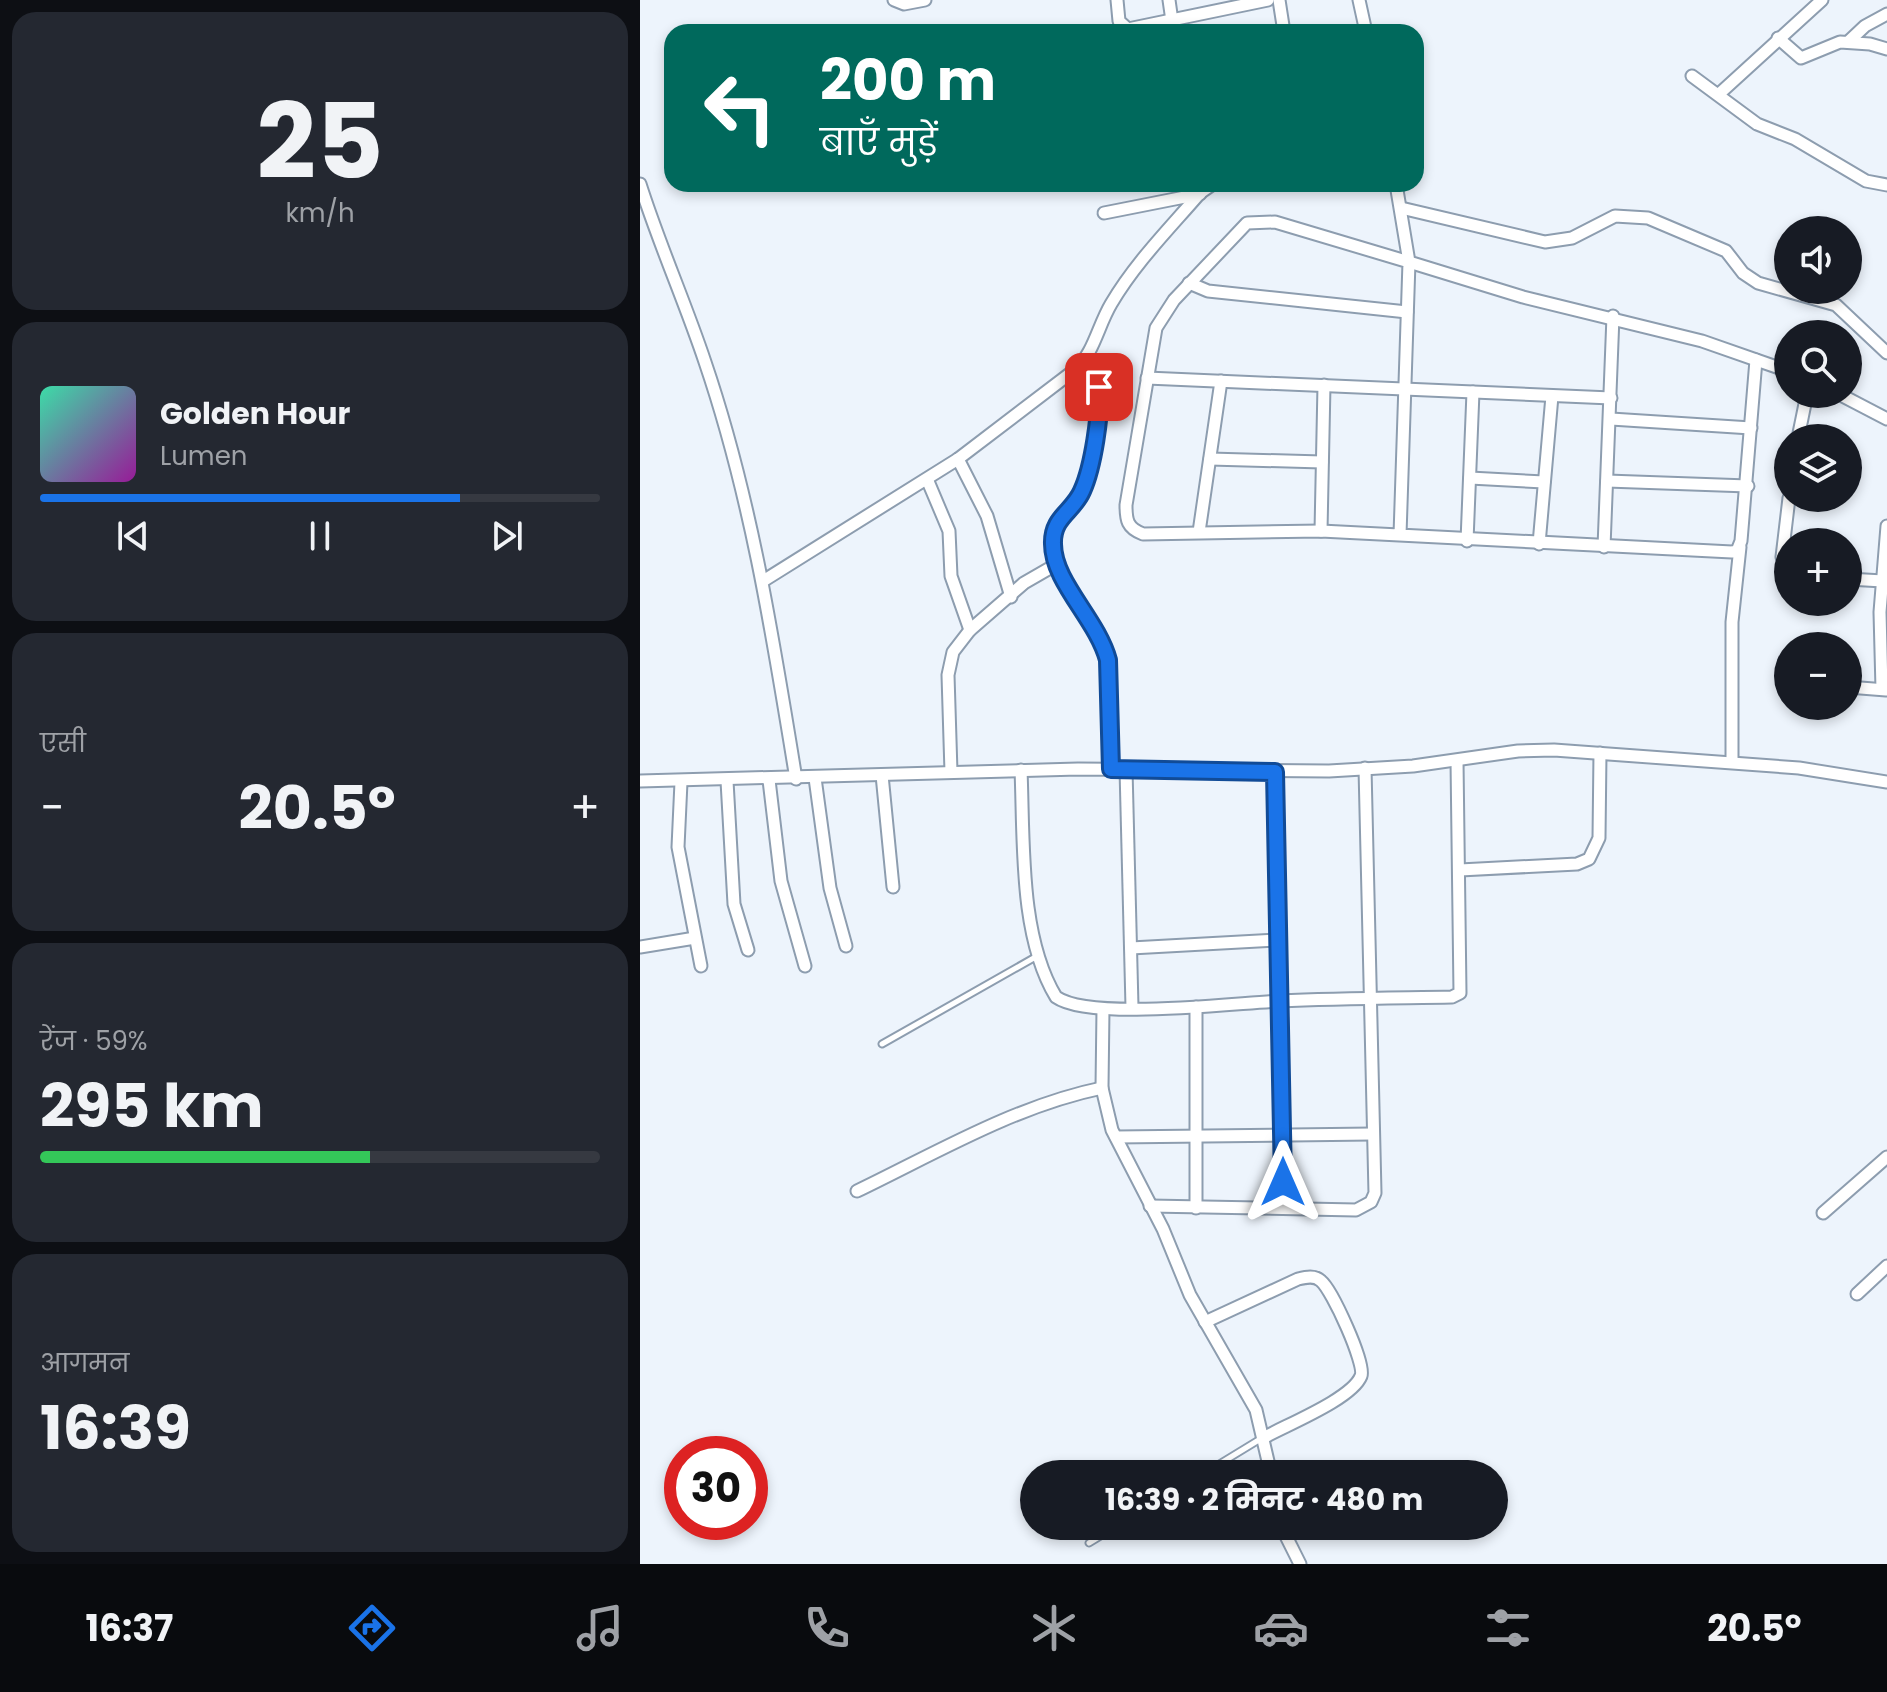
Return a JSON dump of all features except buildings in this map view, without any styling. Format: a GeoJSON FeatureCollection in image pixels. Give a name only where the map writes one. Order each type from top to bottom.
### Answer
{"type":"FeatureCollection","features":[{"type":"Feature","properties":{"kind":"street"},"geometry":{"type":"LineString","coordinates":[[894,0],[904,4],[925,0]]}},
{"type":"Feature","properties":{"kind":"street"},"geometry":{"type":"LineString","coordinates":[[1117,0],[1119,21],[1122,24]]}},
{"type":"Feature","properties":{"kind":"street"},"geometry":{"type":"LineString","coordinates":[[1169,0],[1172,21]]}},
{"type":"Feature","properties":{"kind":"street"},"geometry":{"type":"LineString","coordinates":[[1156,24],[1268,0]]}},
{"type":"Feature","properties":{"kind":"street"},"geometry":{"type":"LineString","coordinates":[[1279,0],[1283,24]]}},
{"type":"Feature","properties":{"kind":"street"},"geometry":{"type":"LineString","coordinates":[[1359,0],[1364,24]]}},
{"type":"Feature","properties":{"kind":"street"},"geometry":{"type":"LineString","coordinates":[[1719,94],[1822,0]]}},
{"type":"Feature","properties":{"kind":"street"},"geometry":{"type":"LineString","coordinates":[[1848,42],[1865,26],[1887,14]]}},
{"type":"Feature","properties":{"kind":"street"},"geometry":{"type":"LineString","coordinates":[[1778,38],[1801,58],[1828,45],[1848,42],[1887,49]]}},
{"type":"Feature","properties":{"kind":"street"},"geometry":{"type":"LineString","coordinates":[[1692,76],[1757,124],[1795,139],[1866,181],[1887,185]]}},
{"type":"Feature","properties":{"kind":"street"},"geometry":{"type":"LineString","coordinates":[[640,184],[706,362],[744,496],[763,581],[796,779]]}},
{"type":"Feature","properties":{"kind":"street"},"geometry":{"type":"LineString","coordinates":[[1398,192],[1409,262],[1400,535]]}},
{"type":"Feature","properties":{"kind":"street"},"geometry":{"type":"LineString","coordinates":[[763,581],[958,459],[1084,362],[1109,307],[1134,270],[1200,193]]}},
{"type":"Feature","properties":{"kind":"street"},"geometry":{"type":"LineString","coordinates":[[1104,213],[1200,193]]}},
{"type":"Feature","properties":{"kind":"street"},"geometry":{"type":"LineString","coordinates":[[1401,208],[1545,242],[1572,238],[1615,216],[1648,218],[1726,251],[1743,273],[1758,283],[1836,305],[1887,353]]}},
{"type":"Feature","properties":{"kind":"street"},"geometry":{"type":"LineString","coordinates":[[1740,547],[1732,552],[1467,541],[1321,531],[1143,534],[1132,530],[1126,520],[1147,378],[1161,317],[1225,242],[1256,220],[1523,297],[1613,316],[1774,366]]}},
{"type":"Feature","properties":{"kind":"street"},"geometry":{"type":"LineString","coordinates":[[1189,283],[1208,291],[1407,312]]}},
{"type":"Feature","properties":{"kind":"street"},"geometry":{"type":"LineString","coordinates":[[1604,547],[1613,316]]}},
{"type":"Feature","properties":{"kind":"street"},"geometry":{"type":"LineString","coordinates":[[1732,761],[1732,622],[1748,486],[1756,360]]}},
{"type":"Feature","properties":{"kind":"street"},"geometry":{"type":"LineString","coordinates":[[1084,362],[1099,387],[1100,399],[1082,492],[1054,530],[1057,564],[1104,645],[1108,660],[1111,769]]}},
{"type":"Feature","properties":{"kind":"street"},"geometry":{"type":"LineString","coordinates":[[1147,378],[1611,398]]}},
{"type":"Feature","properties":{"kind":"street"},"geometry":{"type":"LineString","coordinates":[[1199,532],[1221,381]]}},
{"type":"Feature","properties":{"kind":"street"},"geometry":{"type":"LineString","coordinates":[[1321,531],[1324,385]]}},
{"type":"Feature","properties":{"kind":"street"},"geometry":{"type":"LineString","coordinates":[[1467,541],[1473,392]]}},
{"type":"Feature","properties":{"kind":"street"},"geometry":{"type":"LineString","coordinates":[[1539,544],[1552,396]]}},
{"type":"Feature","properties":{"kind":"street"},"geometry":{"type":"LineString","coordinates":[[1862,406],[1887,419]]}},
{"type":"Feature","properties":{"kind":"street"},"geometry":{"type":"LineString","coordinates":[[1611,419],[1751,428]]}},
{"type":"Feature","properties":{"kind":"street"},"geometry":{"type":"LineString","coordinates":[[958,459],[987,516],[1011,597]]}},
{"type":"Feature","properties":{"kind":"street"},"geometry":{"type":"LineString","coordinates":[[1210,459],[1322,462]]}},
{"type":"Feature","properties":{"kind":"street"},"geometry":{"type":"LineString","coordinates":[[1470,478],[1544,482]]}},
{"type":"Feature","properties":{"kind":"street"},"geometry":{"type":"LineString","coordinates":[[927,479],[949,531],[951,576],[970,630]]}},
{"type":"Feature","properties":{"kind":"street"},"geometry":{"type":"LineString","coordinates":[[1607,481],[1748,486]]}},
{"type":"Feature","properties":{"kind":"street"},"geometry":{"type":"LineString","coordinates":[[1862,688],[1884,689],[1883,581],[1887,526]]}},
{"type":"Feature","properties":{"kind":"street"},"geometry":{"type":"LineString","coordinates":[[951,772],[949,662],[970,630],[1033,577],[1057,564]]}},
{"type":"Feature","properties":{"kind":"street"},"geometry":{"type":"LineString","coordinates":[[1862,580],[1883,581]]}},
{"type":"Feature","properties":{"kind":"street"},"geometry":{"type":"LineString","coordinates":[[640,781],[769,780],[1021,770],[1275,772],[1457,761],[1518,751],[1732,761],[1820,770],[1887,782]]}},
{"type":"Feature","properties":{"kind":"street"},"geometry":{"type":"LineString","coordinates":[[1460,870],[1577,864],[1589,859],[1599,838],[1600,753]]}},
{"type":"Feature","properties":{"kind":"street"},"geometry":{"type":"LineString","coordinates":[[1021,770],[1026,893],[1040,955],[1056,997],[1081,1008],[1103,1009],[1452,997],[1460,993],[1457,761]]}},
{"type":"Feature","properties":{"kind":"street"},"geometry":{"type":"LineString","coordinates":[[1150,1206],[1365,1207],[1375,1193],[1365,768]]}},
{"type":"Feature","properties":{"kind":"street"},"geometry":{"type":"LineString","coordinates":[[1126,769],[1132,1007]]}},
{"type":"Feature","properties":{"kind":"street"},"geometry":{"type":"LineString","coordinates":[[1275,772],[1283,1207]]}},
{"type":"Feature","properties":{"kind":"street"},"geometry":{"type":"LineString","coordinates":[[882,775],[893,887]]}},
{"type":"Feature","properties":{"kind":"street"},"geometry":{"type":"LineString","coordinates":[[815,778],[830,888],[846,946]]}},
{"type":"Feature","properties":{"kind":"street"},"geometry":{"type":"LineString","coordinates":[[769,780],[781,881],[805,966]]}},
{"type":"Feature","properties":{"kind":"street"},"geometry":{"type":"LineString","coordinates":[[727,781],[734,904],[748,950]]}},
{"type":"Feature","properties":{"kind":"street"},"geometry":{"type":"LineString","coordinates":[[681,782],[678,847],[701,966]]}},
{"type":"Feature","properties":{"kind":"street"},"geometry":{"type":"LineString","coordinates":[[640,947],[695,938]]}},
{"type":"Feature","properties":{"kind":"street"},"geometry":{"type":"LineString","coordinates":[[1131,948],[1278,940]]}},
{"type":"Feature","properties":{"kind":"street"},"geometry":{"type":"LineString","coordinates":[[1196,1007],[1196,1208]]}},
{"type":"Feature","properties":{"kind":"street"},"geometry":{"type":"LineString","coordinates":[[1103,1009],[1102,1088],[1116,1137],[1205,1322],[1249,1396],[1268,1460]]}},
{"type":"Feature","properties":{"kind":"street"},"geometry":{"type":"LineString","coordinates":[[857,1191],[1032,1108],[1063,1096],[1102,1088]]}},
{"type":"Feature","properties":{"kind":"street"},"geometry":{"type":"LineString","coordinates":[[1116,1137],[1372,1134]]}},
{"type":"Feature","properties":{"kind":"street"},"geometry":{"type":"LineString","coordinates":[[1823,1213],[1887,1157]]}},
{"type":"Feature","properties":{"kind":"street"},"geometry":{"type":"LineString","coordinates":[[1857,1294],[1887,1266]]}},
{"type":"Feature","properties":{"kind":"street"},"geometry":{"type":"LineString","coordinates":[[1205,1322],[1298,1279],[1313,1277],[1324,1283],[1358,1353],[1363,1368],[1361,1377],[1345,1393],[1263,1438]]}},
{"type":"Feature","properties":{"kind":"street"},"geometry":{"type":"LineString","coordinates":[[1288,1540],[1300,1564]]}},
{"type":"Feature","properties":{"kind":"lane"},"geometry":{"type":"LineString","coordinates":[[882,1044],[1040,955]]}},
{"type":"Feature","properties":{"kind":"lane"},"geometry":{"type":"LineString","coordinates":[[1226,1460],[1263,1438]]}},
{"type":"Feature","properties":{"kind":"lane"},"geometry":{"type":"LineString","coordinates":[[1089,1543],[1094,1540]]}},
{"type":"Feature","properties":{"kind":"route"},"geometry":{"type":"LineString","coordinates":[[1099,387],[1100,399],[1082,492],[1058,519],[1053,545],[1063,578],[1099,632],[1108,660],[1111,769],[1275,772],[1283,1182]]}}]}
